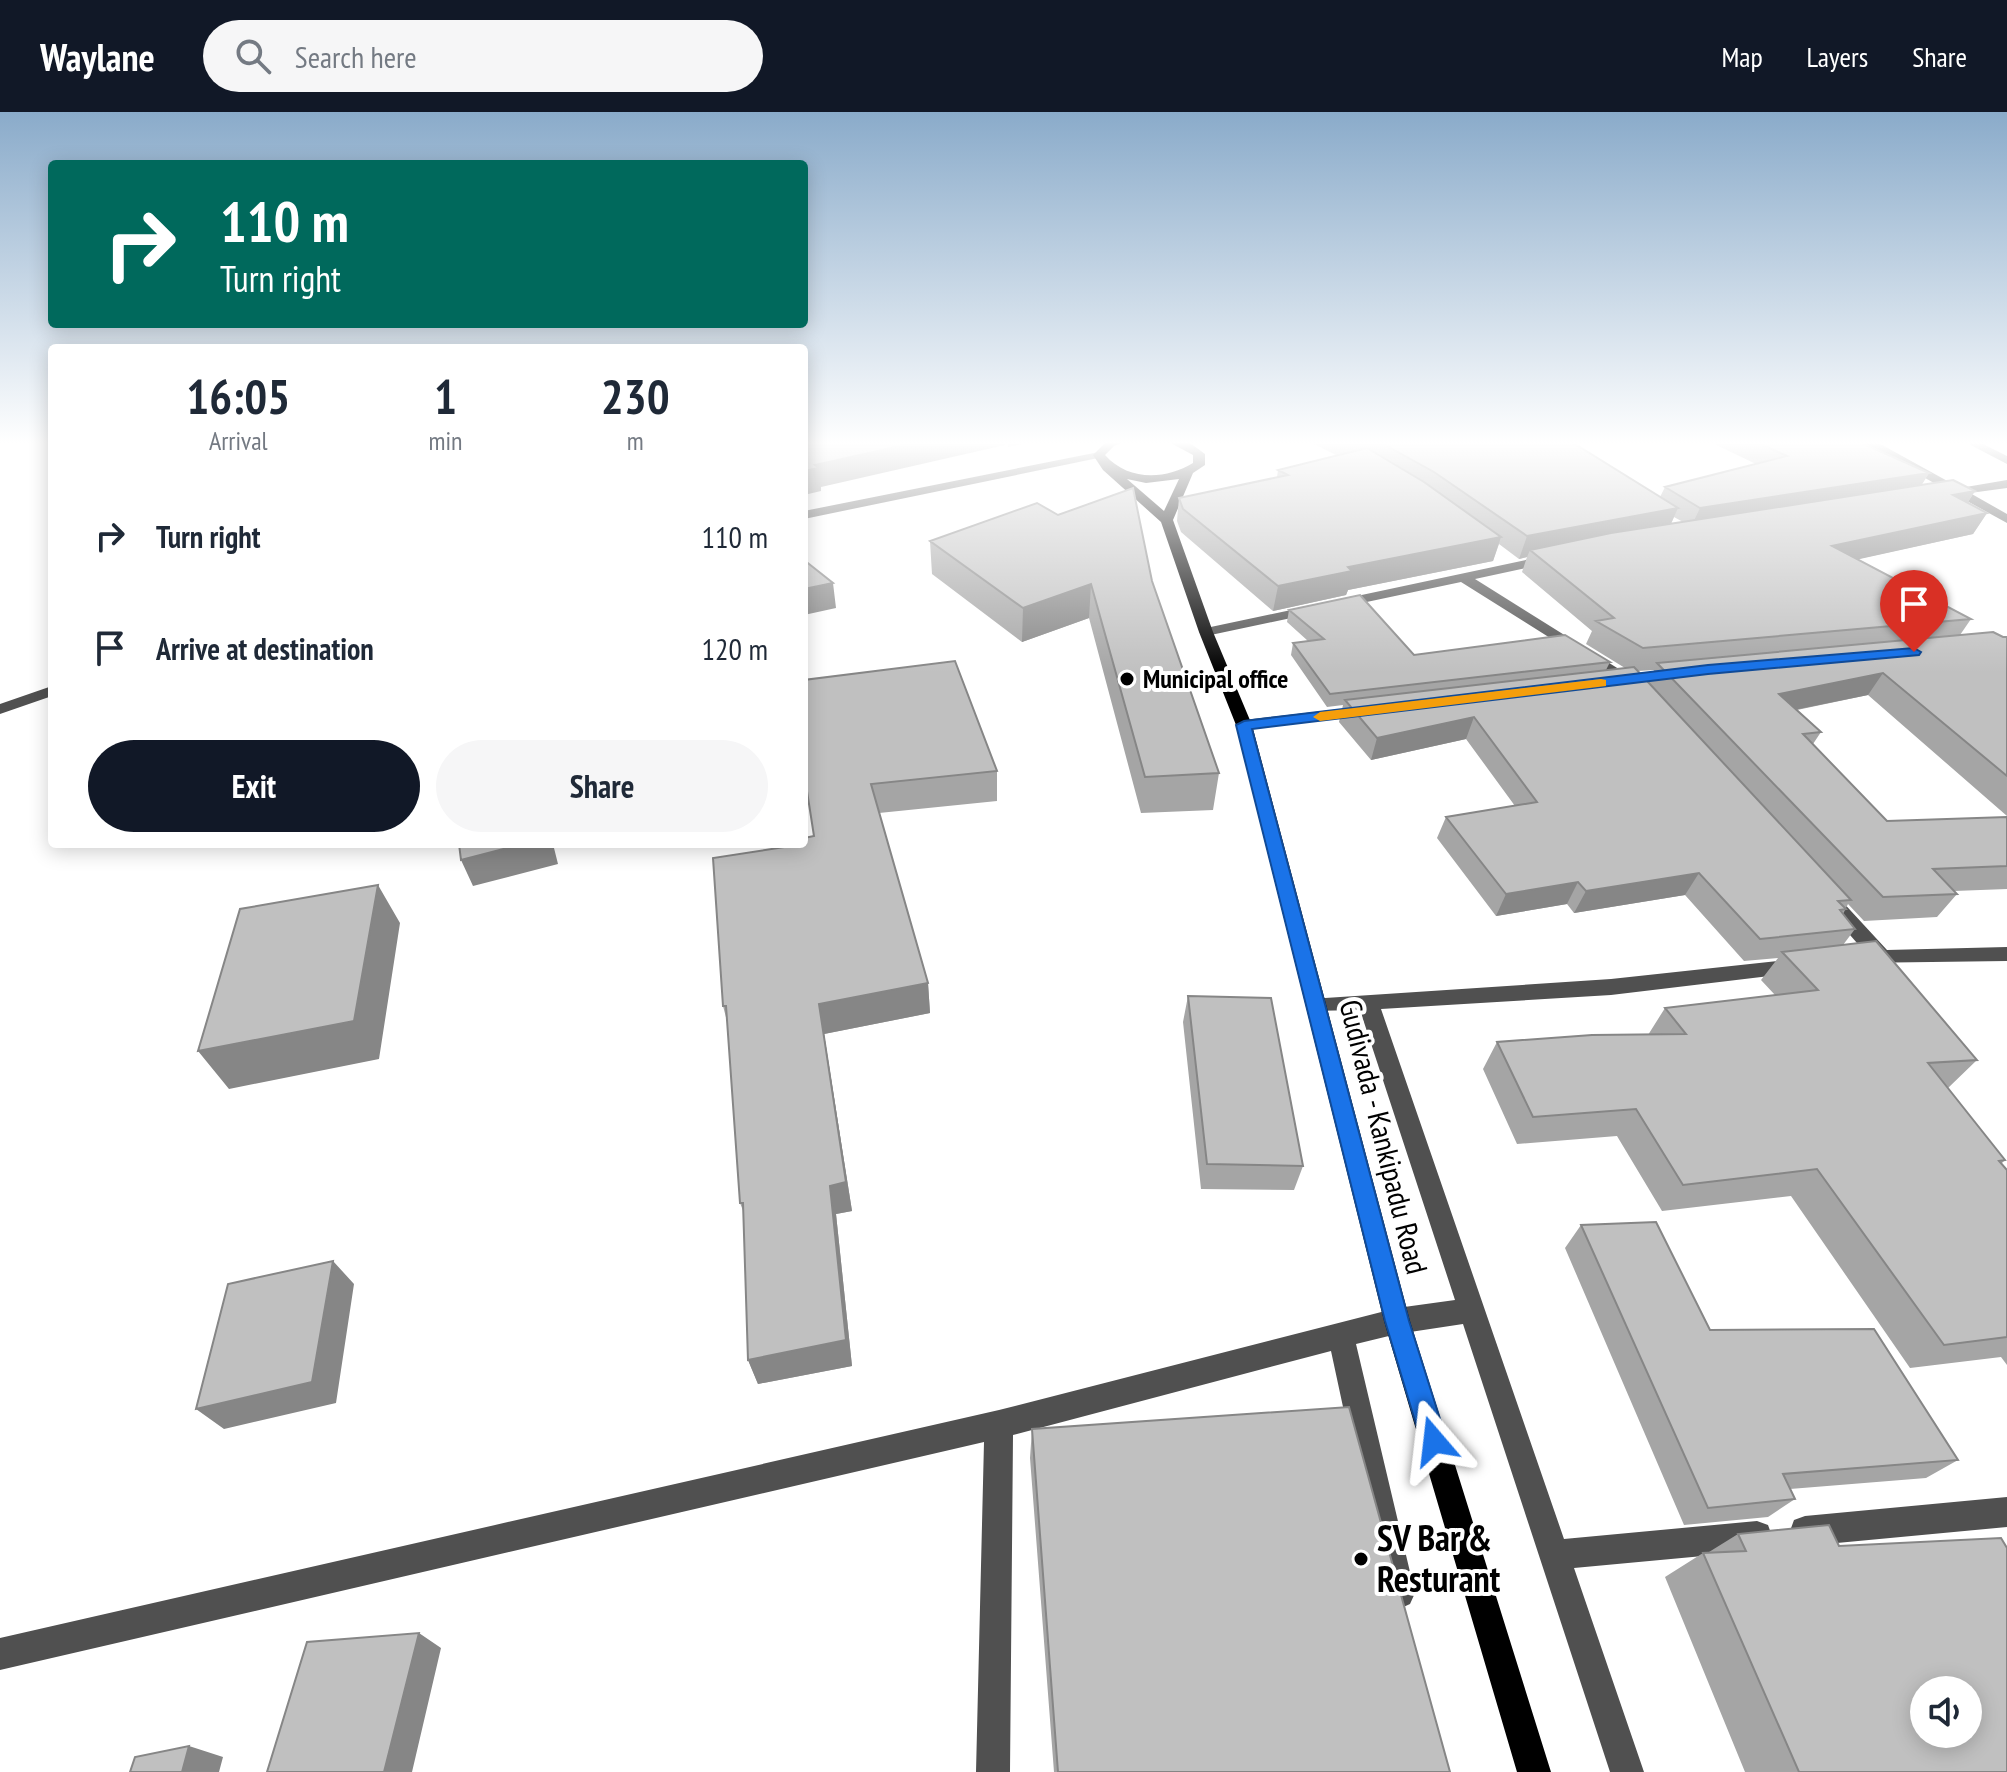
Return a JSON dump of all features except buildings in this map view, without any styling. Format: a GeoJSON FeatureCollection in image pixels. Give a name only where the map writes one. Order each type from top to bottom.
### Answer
{"type":"FeatureCollection","features":[{"type":"Feature","properties":{"kind":"main road","name":"Gudivada - Kankipadu Road"},"geometry":{"type":"LineString","coordinates":[[1167,520],[1206,632],[1244,725],[1397,1321],[1534,1772]]}},
{"type":"Feature","properties":{"kind":"street"},"geometry":{"type":"LineString","coordinates":[[1206,632],[1463,577],[1509,562],[1558,557]]}},
{"type":"Feature","properties":{"kind":"street"},"geometry":{"type":"LineString","coordinates":[[1463,577],[1637,679],[1650,703]]}},
{"type":"Feature","properties":{"kind":"street"},"geometry":{"type":"LineString","coordinates":[[1598,683],[1637,679]]}},
{"type":"Feature","properties":{"kind":"street"},"geometry":{"type":"LineString","coordinates":[[0,709],[48,692]]}},
{"type":"Feature","properties":{"kind":"street"},"geometry":{"type":"LineString","coordinates":[[1244,725],[1381,710]]}},
{"type":"Feature","properties":{"kind":"street"},"geometry":{"type":"LineString","coordinates":[[1818,887],[1881,956]]}},
{"type":"Feature","properties":{"kind":"street"},"geometry":{"type":"LineString","coordinates":[[1849,960],[1881,956],[2007,954]]}},
{"type":"Feature","properties":{"kind":"street"},"geometry":{"type":"LineString","coordinates":[[1317,1005],[1611,987],[1817,964]]}},
{"type":"Feature","properties":{"kind":"street"},"geometry":{"type":"LineString","coordinates":[[1368,1003],[1627,1772]]}},
{"type":"Feature","properties":{"kind":"street"},"geometry":{"type":"LineString","coordinates":[[0,1654],[999,1424],[1397,1321],[1471,1310]]}},
{"type":"Feature","properties":{"kind":"street"},"geometry":{"type":"LineString","coordinates":[[1341,1337],[1405,1616]]}},
{"type":"Feature","properties":{"kind":"street"},"geometry":{"type":"LineString","coordinates":[[993,1772],[999,1424]]}},
{"type":"Feature","properties":{"kind":"street"},"geometry":{"type":"LineString","coordinates":[[1554,1555],[2007,1512]]}},
{"type":"Feature","properties":{"kind":"slow traffic"},"geometry":{"type":"LineString","coordinates":[[1320,717],[1601,683]]}},
{"type":"Feature","properties":{"kind":"place","name":"Municipal office"},"geometry":{"type":"Point","coordinates":[1127,679]}},
{"type":"Feature","properties":{"kind":"place","name":"SV Bar & Resturant"},"geometry":{"type":"Point","coordinates":[1361,1559]}},
{"type":"Feature","properties":{"kind":"route"},"geometry":{"type":"LineString","coordinates":[[1434,1441],[1397,1321],[1244,725],[1708,670],[1914,652]]}}]}
